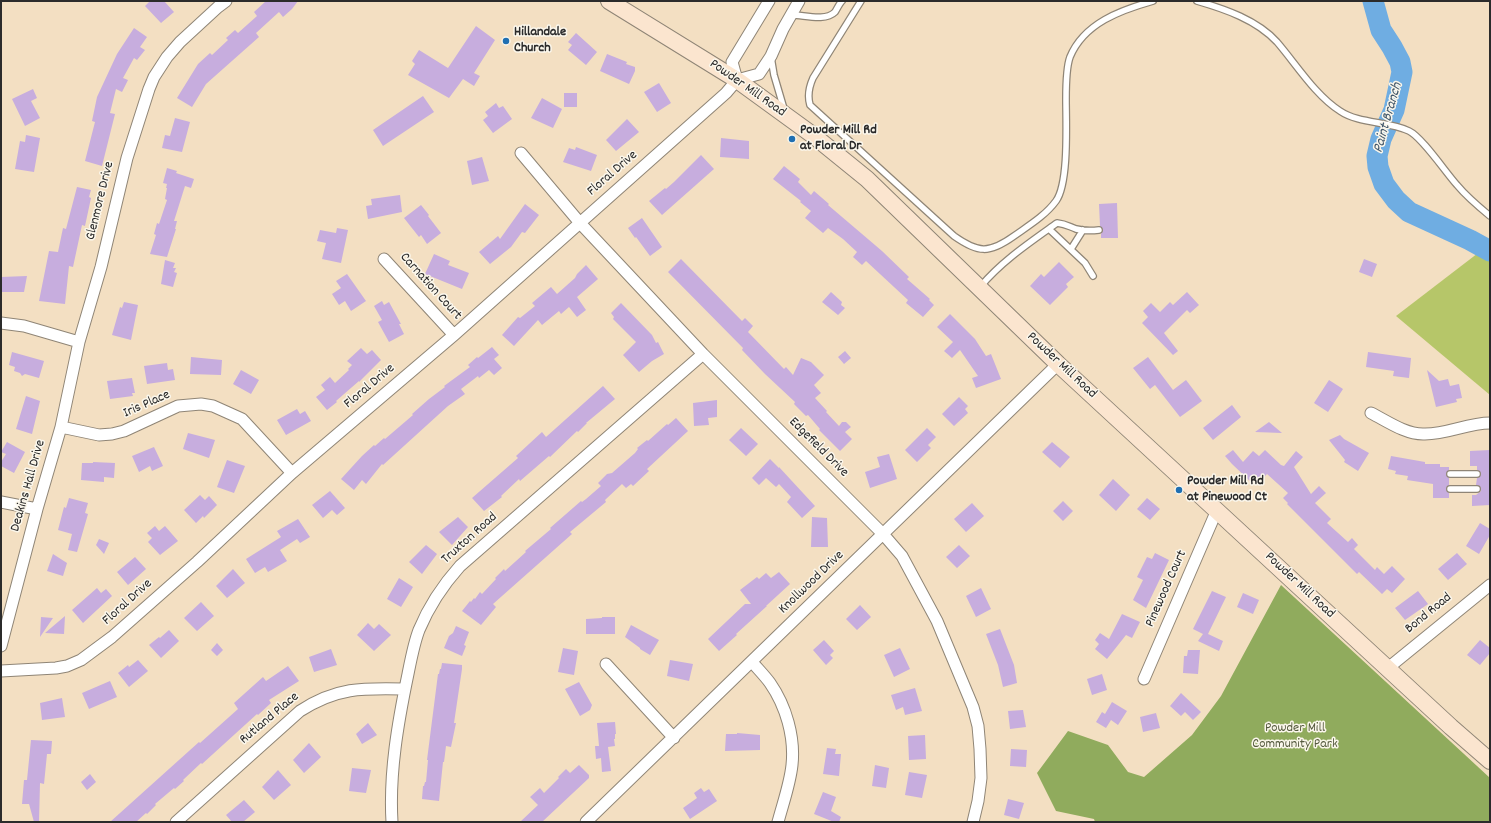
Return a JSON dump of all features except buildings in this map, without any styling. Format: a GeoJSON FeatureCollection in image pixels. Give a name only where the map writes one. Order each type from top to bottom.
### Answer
{"type":"FeatureCollection","features":[{"type":"Feature","properties":{"kind":"main road","name":"Powder Mill Road"},"geometry":{"type":"LineString","coordinates":[[609,1],[736,80],[814,136],[868,179],[1058,364],[1490,761]]}},
{"type":"Feature","properties":{"kind":"street"},"geometry":{"type":"LineString","coordinates":[[769,1],[732,62],[736,80],[759,74],[771,56],[798,1]]}},
{"type":"Feature","properties":{"kind":"street","name":"Glenmore Drive"},"geometry":{"type":"LineString","coordinates":[[61,427],[79,342],[101,267],[127,158],[149,89],[154,77],[167,57],[219,3]]}},
{"type":"Feature","properties":{"kind":"street","name":"Floral Drive"},"geometry":{"type":"LineString","coordinates":[[1,671],[67,666],[82,660],[93,653],[191,567],[292,473],[454,335],[726,93],[736,80]]}},
{"type":"Feature","properties":{"kind":"street","name":"Edgefield Drive"},"geometry":{"type":"LineString","coordinates":[[520,153],[580,223],[703,354],[883,534],[902,556],[937,621],[973,707],[978,726],[981,778],[972,822]]}},
{"type":"Feature","properties":{"kind":"street","name":"Carnation Court"},"geometry":{"type":"LineString","coordinates":[[384,259],[454,335]]}},
{"type":"Feature","properties":{"kind":"street"},"geometry":{"type":"LineString","coordinates":[[1,323],[24,326],[79,342]]}},
{"type":"Feature","properties":{"kind":"street","name":"Truxton Road"},"geometry":{"type":"LineString","coordinates":[[392,822],[391,804],[393,769],[398,726],[418,631],[433,603],[448,580],[460,566],[703,354]]}},
{"type":"Feature","properties":{"kind":"street","name":"Knollwood Drive"},"geometry":{"type":"LineString","coordinates":[[586,822],[1058,364]]}},
{"type":"Feature","properties":{"kind":"street","name":"Iris Place"},"geometry":{"type":"LineString","coordinates":[[61,427],[98,435],[112,434],[124,431],[178,406],[201,404],[213,406],[242,419],[292,473]]}},
{"type":"Feature","properties":{"kind":"street"},"geometry":{"type":"LineString","coordinates":[[1372,413],[1403,430],[1423,434],[1473,424],[1490,423]]}},
{"type":"Feature","properties":{"kind":"street","name":"Deakins Hall Drive"},"geometry":{"type":"LineString","coordinates":[[1,646],[37,509],[61,427]]}},
{"type":"Feature","properties":{"kind":"street"},"geometry":{"type":"LineString","coordinates":[[1,502],[37,509]]}},
{"type":"Feature","properties":{"kind":"street","name":"Pinewood Court"},"geometry":{"type":"LineString","coordinates":[[1144,679],[1217,510]]}},
{"type":"Feature","properties":{"kind":"street","name":"Bond Road"},"geometry":{"type":"LineString","coordinates":[[1388,668],[1490,585]]}},
{"type":"Feature","properties":{"kind":"street"},"geometry":{"type":"LineString","coordinates":[[752,662],[770,683],[785,710],[792,741],[793,754],[791,774],[778,822]]}},
{"type":"Feature","properties":{"kind":"street"},"geometry":{"type":"LineString","coordinates":[[606,664],[674,738]]}},
{"type":"Feature","properties":{"kind":"street","name":"Rutland Place"},"geometry":{"type":"LineString","coordinates":[[176,822],[300,711],[313,702],[334,693],[348,690],[370,688],[405,689]]}},
{"type":"Feature","properties":{"kind":"lane"},"geometry":{"type":"LineString","coordinates":[[792,15],[803,15],[817,18],[834,13],[842,1]]}},
{"type":"Feature","properties":{"kind":"lane"},"geometry":{"type":"LineString","coordinates":[[861,1],[809,86],[808,99],[810,105],[954,236],[966,244],[981,250],[1002,244],[1038,219],[1060,195],[1063,184],[1067,81],[1070,58],[1077,45],[1088,31],[1106,18],[1134,6],[1153,1]]}},
{"type":"Feature","properties":{"kind":"lane"},"geometry":{"type":"LineString","coordinates":[[1197,1],[1228,11],[1262,29],[1277,42],[1310,83],[1339,111],[1349,116],[1403,129],[1416,136],[1458,187],[1490,216]]}},
{"type":"Feature","properties":{"kind":"lane"},"geometry":{"type":"LineString","coordinates":[[771,56],[774,75],[785,115]]}},
{"type":"Feature","properties":{"kind":"lane"},"geometry":{"type":"LineString","coordinates":[[979,288],[1006,260],[1057,223],[1066,224],[1083,230],[1099,230]]}},
{"type":"Feature","properties":{"kind":"lane"},"geometry":{"type":"LineString","coordinates":[[1049,229],[1085,263],[1093,276]]}},
{"type":"Feature","properties":{"kind":"lane"},"geometry":{"type":"LineString","coordinates":[[1071,250],[1083,230]]}},
{"type":"Feature","properties":{"kind":"lane"},"geometry":{"type":"LineString","coordinates":[[1450,474],[1477,474]]}},
{"type":"Feature","properties":{"kind":"lane"},"geometry":{"type":"LineString","coordinates":[[1450,488],[1477,489]]}},
{"type":"Feature","properties":{"kind":"green space"},"geometry":{"type":"Polygon","coordinates":[[[1482,250],[1490,255],[1490,395],[1396,316],[1482,250]]]}},
{"type":"Feature","properties":{"kind":"green space","name":"Powder Mill Community Park"},"geometry":{"type":"Polygon","coordinates":[[[1281,585],[1490,778],[1490,822],[1095,822],[1094,819],[1056,811],[1037,773],[1068,731],[1108,745],[1128,772],[1144,777],[1192,735],[1221,696],[1281,585]]]}},
{"type":"Feature","properties":{"kind":"waterway","name":"Paint Branch"},"geometry":{"type":"LineString","coordinates":[[1373,1],[1381,30],[1400,62],[1402,72],[1394,110],[1381,139],[1377,156],[1378,167],[1384,184],[1396,200],[1409,212],[1470,240],[1490,251]]}},
{"type":"Feature","properties":{"kind":"place","name":"Hillandale Church"},"geometry":{"type":"Point","coordinates":[506,41]}},
{"type":"Feature","properties":{"kind":"place","name":"Powder Mill Rd at Floral Dr"},"geometry":{"type":"Point","coordinates":[792,139]}},
{"type":"Feature","properties":{"kind":"place","name":"Powder Mill Rd at Pinewood Ct"},"geometry":{"type":"Point","coordinates":[1179,490]}}]}
